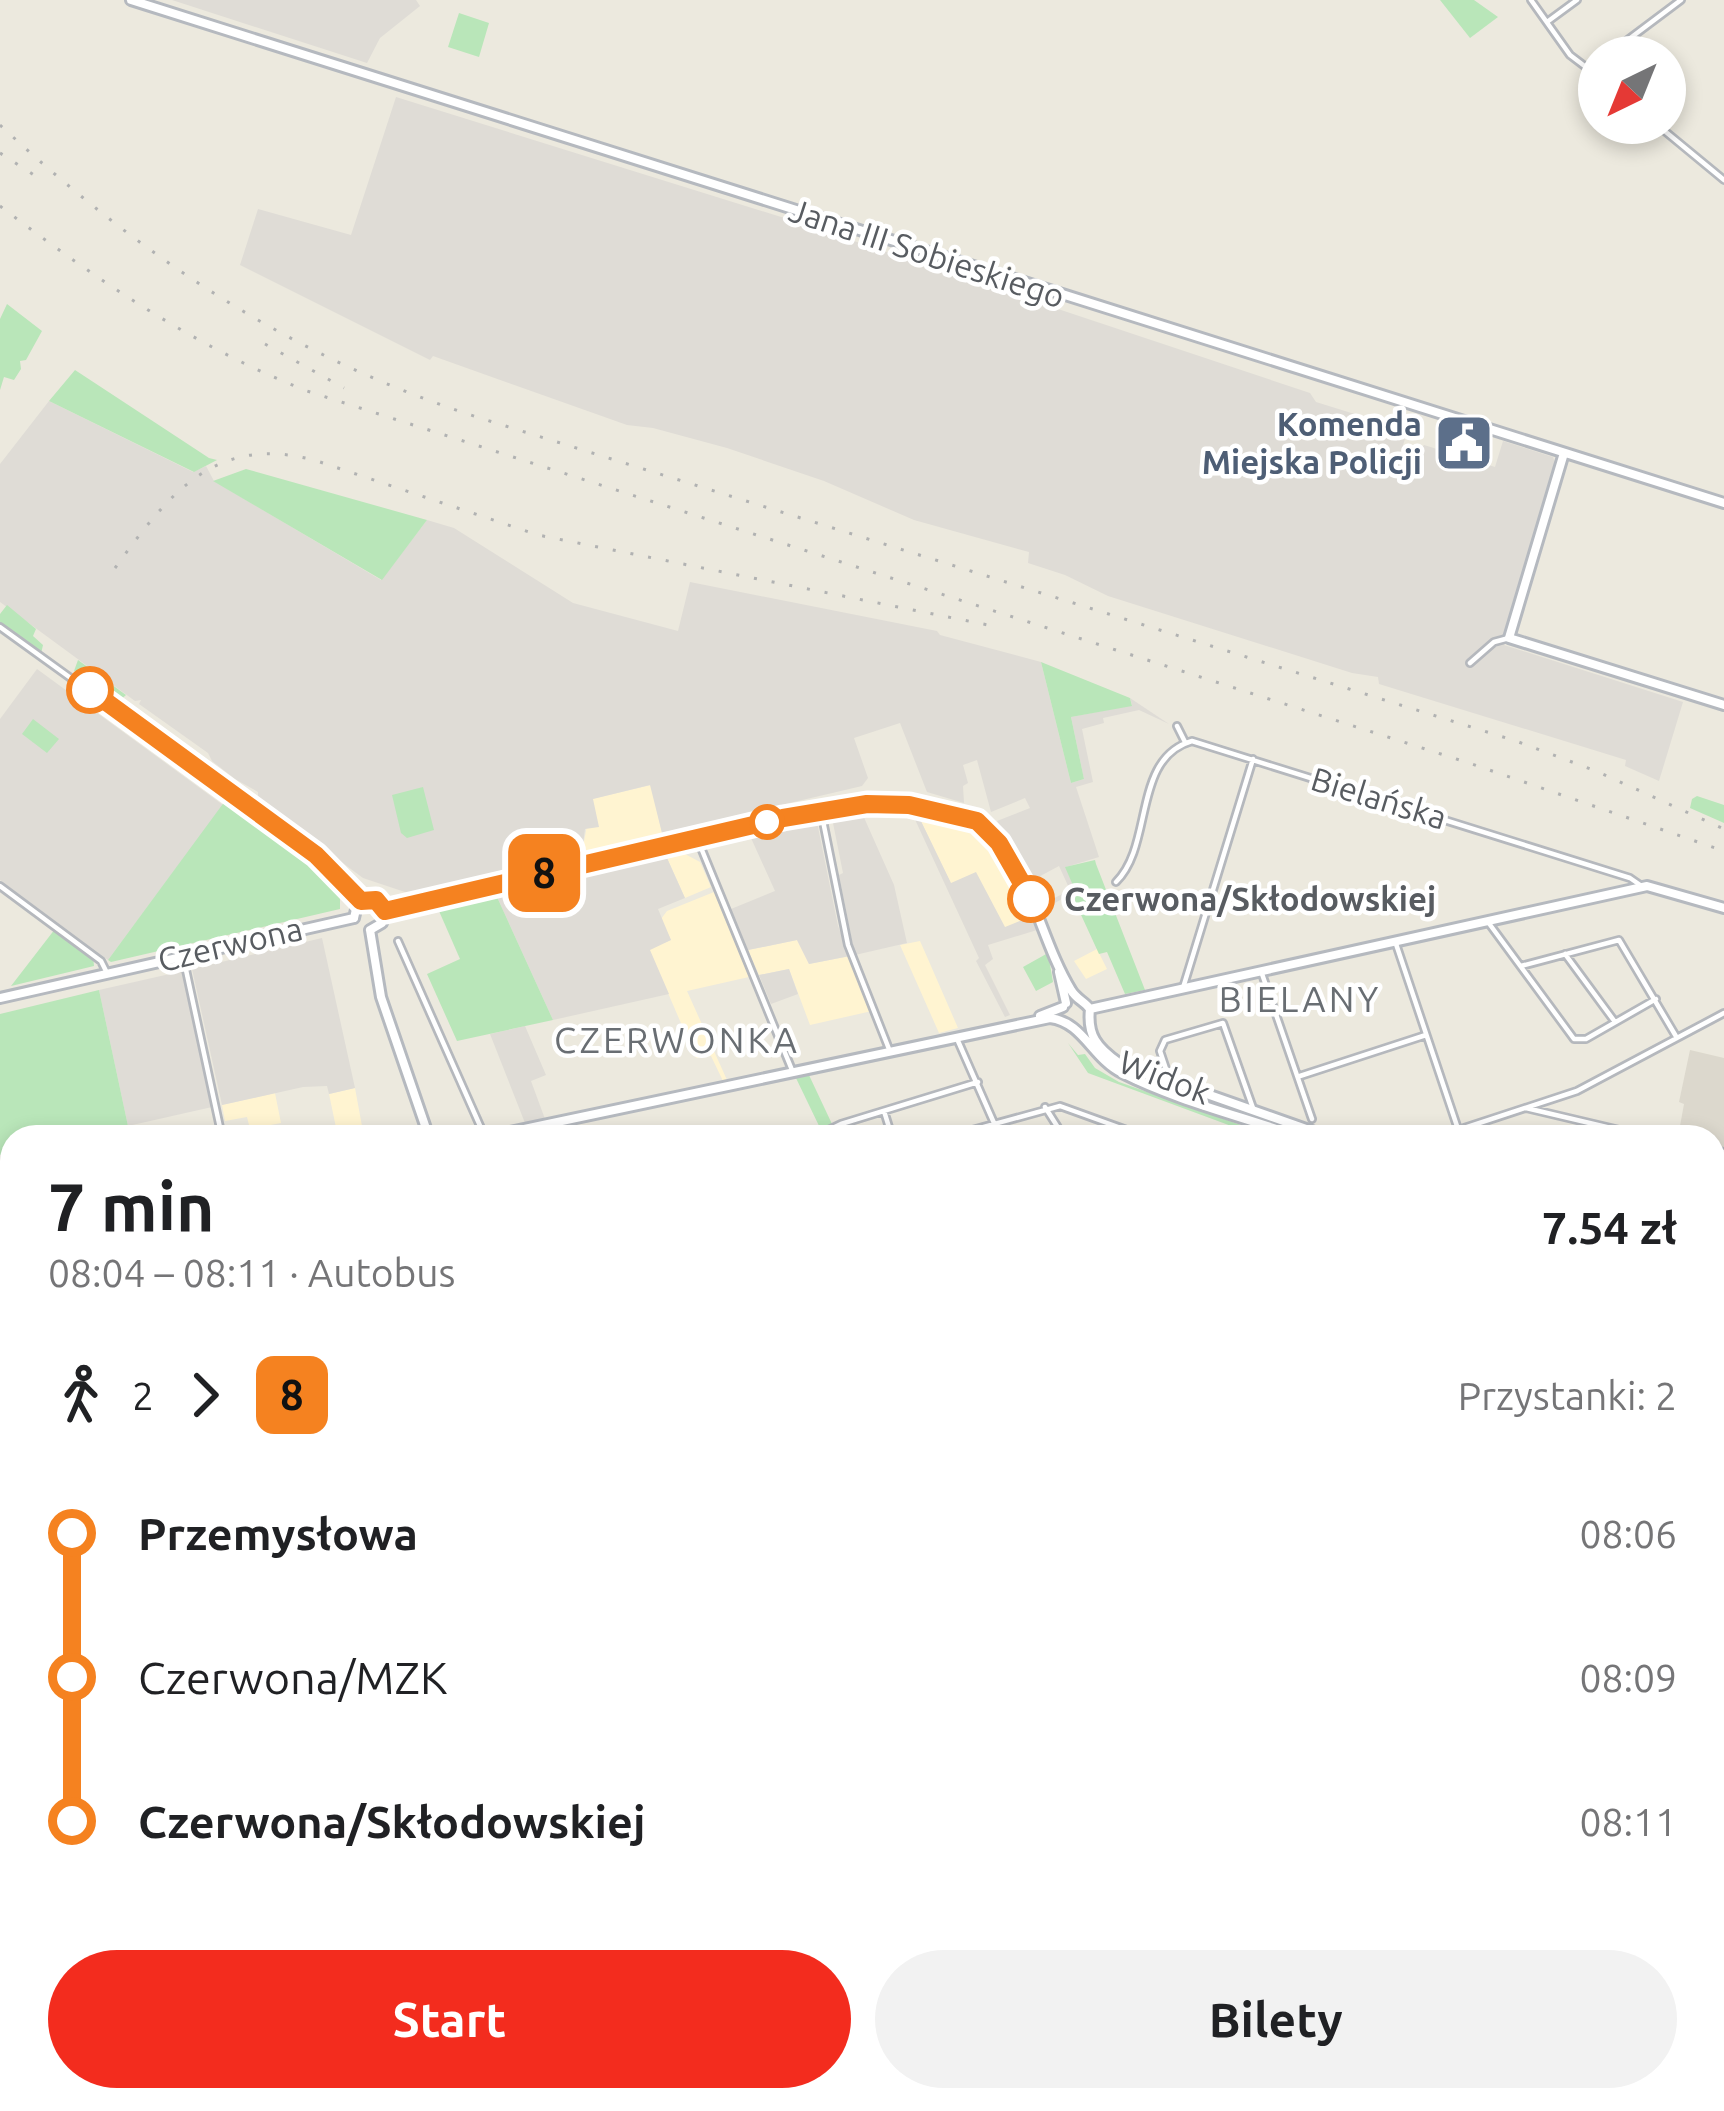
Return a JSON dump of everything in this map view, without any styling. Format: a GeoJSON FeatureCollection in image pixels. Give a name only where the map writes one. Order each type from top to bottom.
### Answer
{"type":"FeatureCollection","features":[{"type":"Feature","properties":{"kind":"main road","name":"Jana III Sobieskiego"},"geometry":{"type":"LineString","coordinates":[[131,0],[1724,503]]}},
{"type":"Feature","properties":{"kind":"main road"},"geometry":{"type":"LineString","coordinates":[[1564,452],[1508,638],[1724,705]]}},
{"type":"Feature","properties":{"kind":"main road"},"geometry":{"type":"LineString","coordinates":[[385,911],[821,811],[867,804],[909,805],[984,825],[1015,870],[1078,999],[1090,1009]]}},
{"type":"Feature","properties":{"kind":"main road"},"geometry":{"type":"LineString","coordinates":[[1090,1009],[1643,887]]}},
{"type":"Feature","properties":{"kind":"main road","name":"Bielańska"},"geometry":{"type":"LineString","coordinates":[[1643,887],[1659,887],[1724,908]]}},
{"type":"Feature","properties":{"kind":"main road"},"geometry":{"type":"LineString","coordinates":[[376,900],[385,911],[382,923],[370,930],[360,928],[354,918],[361,901],[376,900]]}},
{"type":"Feature","properties":{"kind":"main road","name":"Czerwona"},"geometry":{"type":"LineString","coordinates":[[0,998],[354,918]]}},
{"type":"Feature","properties":{"kind":"main road"},"geometry":{"type":"LineString","coordinates":[[370,930],[381,997],[425,1125]]}},
{"type":"Feature","properties":{"kind":"main road"},"geometry":{"type":"LineString","coordinates":[[1058,958],[1064,1019]]}},
{"type":"Feature","properties":{"kind":"main road"},"geometry":{"type":"LineString","coordinates":[[1028,1021],[1078,999]]}},
{"type":"Feature","properties":{"kind":"main road"},"geometry":{"type":"LineString","coordinates":[[541,1125],[1028,1021],[1064,1019],[1076,1027],[1088,1021],[1090,1009]]}},
{"type":"Feature","properties":{"kind":"main road","name":"Widok"},"geometry":{"type":"LineString","coordinates":[[1088,1021],[1092,1039],[1112,1058],[1294,1125]]}},
{"type":"Feature","properties":{"kind":"main road","name":"Widok"},"geometry":{"type":"LineString","coordinates":[[1076,1027],[1100,1058],[1128,1076],[1266,1125]]}},
{"type":"Feature","properties":{"kind":"street"},"geometry":{"type":"LineString","coordinates":[[1531,0],[1578,61]]}},
{"type":"Feature","properties":{"kind":"street"},"geometry":{"type":"LineString","coordinates":[[1547,22],[1577,0]]}},
{"type":"Feature","properties":{"kind":"street"},"geometry":{"type":"LineString","coordinates":[[1633,36],[1682,0]]}},
{"type":"Feature","properties":{"kind":"street"},"geometry":{"type":"LineString","coordinates":[[1680,144],[1724,180]]}},
{"type":"Feature","properties":{"kind":"street"},"geometry":{"type":"LineString","coordinates":[[0,627],[316,855],[361,901]]}},
{"type":"Feature","properties":{"kind":"street"},"geometry":{"type":"LineString","coordinates":[[1470,663],[1494,642],[1508,638]]}},
{"type":"Feature","properties":{"kind":"street"},"geometry":{"type":"LineString","coordinates":[[1116,882],[1130,862],[1159,764],[1185,742],[1177,726]]}},
{"type":"Feature","properties":{"kind":"street","name":"Bielańska"},"geometry":{"type":"LineString","coordinates":[[1185,742],[1253,759],[1630,878],[1643,887]]}},
{"type":"Feature","properties":{"kind":"street"},"geometry":{"type":"LineString","coordinates":[[1183,988],[1253,759]]}},
{"type":"Feature","properties":{"kind":"street"},"geometry":{"type":"LineString","coordinates":[[821,811],[848,944],[890,1049]]}},
{"type":"Feature","properties":{"kind":"street"},"geometry":{"type":"LineString","coordinates":[[697,838],[792,1070]]}},
{"type":"Feature","properties":{"kind":"street"},"geometry":{"type":"LineString","coordinates":[[0,886],[101,961],[107,973]]}},
{"type":"Feature","properties":{"kind":"street"},"geometry":{"type":"LineString","coordinates":[[1487,922],[1574,1039],[1586,1039],[1656,999]]}},
{"type":"Feature","properties":{"kind":"street"},"geometry":{"type":"LineString","coordinates":[[1521,967],[1619,940],[1677,1038]]}},
{"type":"Feature","properties":{"kind":"street"},"geometry":{"type":"LineString","coordinates":[[398,941],[481,1125]]}},
{"type":"Feature","properties":{"kind":"street"},"geometry":{"type":"LineString","coordinates":[[1395,941],[1456,1125]]}},
{"type":"Feature","properties":{"kind":"street"},"geometry":{"type":"LineString","coordinates":[[1565,954],[1616,1022]]}},
{"type":"Feature","properties":{"kind":"street"},"geometry":{"type":"LineString","coordinates":[[183,956],[219,1125]]}},
{"type":"Feature","properties":{"kind":"street"},"geometry":{"type":"LineString","coordinates":[[1261,970],[1312,1119]]}},
{"type":"Feature","properties":{"kind":"street"},"geometry":{"type":"LineString","coordinates":[[1473,1125],[1576,1091],[1724,1013]]}},
{"type":"Feature","properties":{"kind":"street"},"geometry":{"type":"LineString","coordinates":[[1162,1078],[1166,1069],[1160,1051],[1165,1040],[1223,1023],[1254,1111]]}},
{"type":"Feature","properties":{"kind":"street"},"geometry":{"type":"LineString","coordinates":[[956,1035],[994,1123]]}},
{"type":"Feature","properties":{"kind":"street"},"geometry":{"type":"LineString","coordinates":[[1298,1077],[1426,1035]]}},
{"type":"Feature","properties":{"kind":"street"},"geometry":{"type":"LineString","coordinates":[[846,1125],[978,1082]]}},
{"type":"Feature","properties":{"kind":"street"},"geometry":{"type":"LineString","coordinates":[[987,1125],[1060,1106],[1113,1125]]}},
{"type":"Feature","properties":{"kind":"street"},"geometry":{"type":"LineString","coordinates":[[1045,1107],[1056,1125]]}},
{"type":"Feature","properties":{"kind":"street"},"geometry":{"type":"LineString","coordinates":[[1525,1108],[1597,1125]]}},
{"type":"Feature","properties":{"kind":"street"},"geometry":{"type":"LineString","coordinates":[[884,1111],[888,1125]]}},
{"type":"Feature","properties":{"kind":"shaded area"},"geometry":{"type":"Polygon","coordinates":[[[172,0],[416,0],[420,6],[380,38],[367,63],[172,0]]]}},
{"type":"Feature","properties":{"kind":"shaded area"},"geometry":{"type":"Polygon","coordinates":[[[396,97],[794,221],[1310,393],[1316,402],[1361,416],[1359,426],[1398,428],[1410,422],[1398,462],[1409,467],[1417,447],[1424,445],[1495,467],[1503,441],[1553,457],[1504,645],[1683,702],[1659,781],[1625,766],[1626,760],[1379,684],[1378,677],[1352,673],[1108,596],[1028,563],[1029,552],[914,520],[824,481],[727,448],[627,425],[433,356],[430,360],[240,265],[258,209],[351,235],[396,97]]]}},
{"type":"Feature","properties":{"kind":"shaded area"},"geometry":{"type":"Polygon","coordinates":[[[49,401],[193,472],[206,466],[214,481],[381,580],[427,520],[454,528],[573,603],[678,631],[690,582],[937,631],[1041,662],[1071,783],[1084,779],[1071,717],[1132,705],[1130,698],[1169,724],[1139,710],[1103,718],[1104,723],[1082,729],[1093,782],[1076,787],[1099,857],[1066,867],[1076,891],[1046,908],[1043,904],[1070,890],[1059,866],[1031,881],[997,821],[1030,808],[1025,798],[991,812],[977,760],[963,765],[968,783],[963,786],[964,803],[927,792],[900,723],[854,738],[868,778],[862,786],[662,833],[650,785],[593,799],[599,827],[585,829],[582,852],[408,893],[363,878],[258,800],[258,792],[139,704],[141,700],[135,701],[0,602],[0,464],[49,401]]]}},
{"type":"Feature","properties":{"kind":"shaded area"},"geometry":{"type":"Polygon","coordinates":[[[37,669],[223,805],[108,960],[0,880],[0,719],[37,669]]]}},
{"type":"Feature","properties":{"kind":"shaded area"},"geometry":{"type":"Polygon","coordinates":[[[651,785],[662,833],[582,852],[592,799],[651,785]]]}},
{"type":"Feature","properties":{"kind":"shaded area"},"geometry":{"type":"Polygon","coordinates":[[[862,813],[894,885],[907,943],[855,955],[832,818],[862,813]]]}},
{"type":"Feature","properties":{"kind":"shaded area"},"geometry":{"type":"Polygon","coordinates":[[[912,813],[918,815],[951,883],[976,872],[1005,927],[1030,917],[1037,930],[988,945],[993,959],[985,965],[1010,1015],[1005,1017],[976,961],[979,958],[912,813]]]}},
{"type":"Feature","properties":{"kind":"shaded area"},"geometry":{"type":"Polygon","coordinates":[[[918,815],[936,820],[935,815],[985,835],[1030,917],[1005,928],[951,884],[918,815]]]}},
{"type":"Feature","properties":{"kind":"shaded area"},"geometry":{"type":"Polygon","coordinates":[[[817,822],[838,926],[850,956],[809,964],[797,940],[748,950],[731,909],[775,891],[751,838],[817,822]]]}},
{"type":"Feature","properties":{"kind":"shaded area"},"geometry":{"type":"Polygon","coordinates":[[[685,854],[700,862],[711,887],[685,898],[667,858],[685,854]]]}},
{"type":"Feature","properties":{"kind":"shaded area"},"geometry":{"type":"Polygon","coordinates":[[[667,858],[685,898],[658,909],[671,940],[650,950],[669,994],[553,1020],[497,897],[667,858]]]}},
{"type":"Feature","properties":{"kind":"shaded area"},"geometry":{"type":"Polygon","coordinates":[[[714,892],[749,977],[687,991],[727,1080],[723,1081],[711,1056],[696,1058],[649,949],[671,940],[661,919],[667,911],[714,892]]]}},
{"type":"Feature","properties":{"kind":"shaded area"},"geometry":{"type":"Polygon","coordinates":[[[322,938],[355,1088],[329,1094],[327,1086],[303,1087],[222,1105],[192,969],[322,938]]]}},
{"type":"Feature","properties":{"kind":"shaded area"},"geometry":{"type":"Polygon","coordinates":[[[797,940],[809,964],[850,956],[872,1011],[810,1025],[789,969],[759,975],[748,950],[797,940]]]}},
{"type":"Feature","properties":{"kind":"shaded area"},"geometry":{"type":"Polygon","coordinates":[[[920,941],[958,1028],[939,1033],[900,945],[920,941]]]}},
{"type":"Feature","properties":{"kind":"shaded area"},"geometry":{"type":"Polygon","coordinates":[[[1097,949],[1107,969],[1086,979],[1074,961],[1097,949]]]}},
{"type":"Feature","properties":{"kind":"shaded area"},"geometry":{"type":"Polygon","coordinates":[[[789,969],[798,994],[771,1004],[759,975],[789,969]]]}},
{"type":"Feature","properties":{"kind":"shaded area"},"geometry":{"type":"Polygon","coordinates":[[[183,971],[212,1107],[128,1125],[99,990],[183,971]]]}},
{"type":"Feature","properties":{"kind":"shaded area"},"geometry":{"type":"Polygon","coordinates":[[[525,1026],[546,1075],[531,1081],[545,1119],[525,1123],[490,1034],[525,1026]]]}},
{"type":"Feature","properties":{"kind":"shaded area"},"geometry":{"type":"Polygon","coordinates":[[[1690,1050],[1724,1058],[1724,1125],[1680,1125],[1684,1104],[1679,1102],[1690,1050]]]}},
{"type":"Feature","properties":{"kind":"shaded area"},"geometry":{"type":"Polygon","coordinates":[[[355,1088],[362,1125],[335,1125],[329,1094],[355,1088]]]}},
{"type":"Feature","properties":{"kind":"shaded area"},"geometry":{"type":"Polygon","coordinates":[[[275,1093],[281,1123],[249,1125],[247,1117],[225,1121],[222,1105],[275,1093]]]}},
{"type":"Feature","properties":{"kind":"green space"},"geometry":{"type":"Polygon","coordinates":[[[1440,0],[1474,0],[1498,17],[1470,38],[1440,0]]]}},
{"type":"Feature","properties":{"kind":"green space"},"geometry":{"type":"Polygon","coordinates":[[[459,13],[489,23],[479,57],[448,47],[459,13]]]}},
{"type":"Feature","properties":{"kind":"green space"},"geometry":{"type":"Polygon","coordinates":[[[7,304],[42,331],[26,360],[20,361],[14,380],[4,377],[0,390],[0,319],[7,304]]]}},
{"type":"Feature","properties":{"kind":"green space"},"geometry":{"type":"Polygon","coordinates":[[[75,370],[217,460],[194,472],[49,401],[75,370]]]}},
{"type":"Feature","properties":{"kind":"green space"},"geometry":{"type":"Polygon","coordinates":[[[246,469],[427,520],[382,580],[213,481],[246,469]]]}},
{"type":"Feature","properties":{"kind":"green space"},"geometry":{"type":"Polygon","coordinates":[[[7,605],[36,629],[33,636],[43,645],[41,654],[0,625],[0,614],[7,605]]]}},
{"type":"Feature","properties":{"kind":"green space"},"geometry":{"type":"Polygon","coordinates":[[[78,660],[126,695],[116,704],[74,671],[78,660]]]}},
{"type":"Feature","properties":{"kind":"green space"},"geometry":{"type":"Polygon","coordinates":[[[1041,662],[1130,698],[1132,706],[1071,717],[1084,779],[1071,783],[1041,662]]]}},
{"type":"Feature","properties":{"kind":"green space"},"geometry":{"type":"Polygon","coordinates":[[[33,719],[59,739],[47,753],[22,734],[33,719]]]}},
{"type":"Feature","properties":{"kind":"green space"},"geometry":{"type":"Polygon","coordinates":[[[423,787],[434,830],[407,838],[401,833],[392,795],[423,787]]]}},
{"type":"Feature","properties":{"kind":"green space"},"geometry":{"type":"Polygon","coordinates":[[[1697,796],[1724,805],[1724,823],[1690,808],[1697,796]]]}},
{"type":"Feature","properties":{"kind":"green space"},"geometry":{"type":"Polygon","coordinates":[[[225,801],[336,886],[340,909],[108,960],[225,801]]]}},
{"type":"Feature","properties":{"kind":"green space"},"geometry":{"type":"Polygon","coordinates":[[[1095,860],[1145,990],[1125,994],[1107,952],[1099,954],[1071,893],[1075,890],[1065,867],[1095,860]]]}},
{"type":"Feature","properties":{"kind":"green space"},"geometry":{"type":"Polygon","coordinates":[[[497,897],[553,1020],[457,1041],[427,974],[460,959],[439,911],[497,897]]]}},
{"type":"Feature","properties":{"kind":"green space"},"geometry":{"type":"Polygon","coordinates":[[[55,929],[93,956],[94,966],[11,986],[55,929]]]}},
{"type":"Feature","properties":{"kind":"green space"},"geometry":{"type":"Polygon","coordinates":[[[1048,953],[1053,982],[1036,991],[1023,967],[1048,953]]]}},
{"type":"Feature","properties":{"kind":"green space"},"geometry":{"type":"Polygon","coordinates":[[[99,990],[128,1125],[0,1125],[0,1014],[99,990]]]}},
{"type":"Feature","properties":{"kind":"green space"},"geometry":{"type":"Polygon","coordinates":[[[1068,1043],[1119,1082],[1241,1125],[1229,1125],[1088,1073],[1068,1043]]]}},
{"type":"Feature","properties":{"kind":"green space"},"geometry":{"type":"Polygon","coordinates":[[[808,1073],[832,1124],[819,1125],[795,1076],[808,1073]]]}},
{"type":"Feature","properties":{"kind":"railway"},"geometry":{"type":"LineString","coordinates":[[0,125],[109,219],[224,299],[283,334],[411,394],[1516,741],[1724,829]]}},
{"type":"Feature","properties":{"kind":"railway"},"geometry":{"type":"LineString","coordinates":[[0,153],[37,177]]}},
{"type":"Feature","properties":{"kind":"railway"},"geometry":{"type":"LineString","coordinates":[[0,206],[185,332],[307,391],[1469,763],[1724,851]]}},
{"type":"Feature","properties":{"kind":"railway"},"geometry":{"type":"LineString","coordinates":[[265,344],[344,388]]}},
{"type":"Feature","properties":{"kind":"railway"},"geometry":{"type":"LineString","coordinates":[[115,568],[155,516],[198,476],[250,455],[281,454],[317,461],[538,535],[988,625]]}},
{"type":"Feature","properties":{"kind":"bus line","name":"8"},"geometry":{"type":"LineString","coordinates":[[90,690],[316,855],[361,901],[376,900],[385,911],[783,818],[867,804],[909,805],[984,825],[1031,899]]}},
{"type":"Feature","properties":{"kind":"place","name":"Komenda Miejska Policji"},"geometry":{"type":"Point","coordinates":[1464,443]}},
{"type":"Feature","properties":{"kind":"place","name":"Czerwona/Skłodowskiej"},"geometry":{"type":"Point","coordinates":[1031,899]}},
{"type":"Feature","properties":{"kind":"district","name":"BIELANY"},"geometry":{"type":"Point","coordinates":[1300,999]}},
{"type":"Feature","properties":{"kind":"district","name":"CZERWONKA"},"geometry":{"type":"Point","coordinates":[677,1040]}}]}
